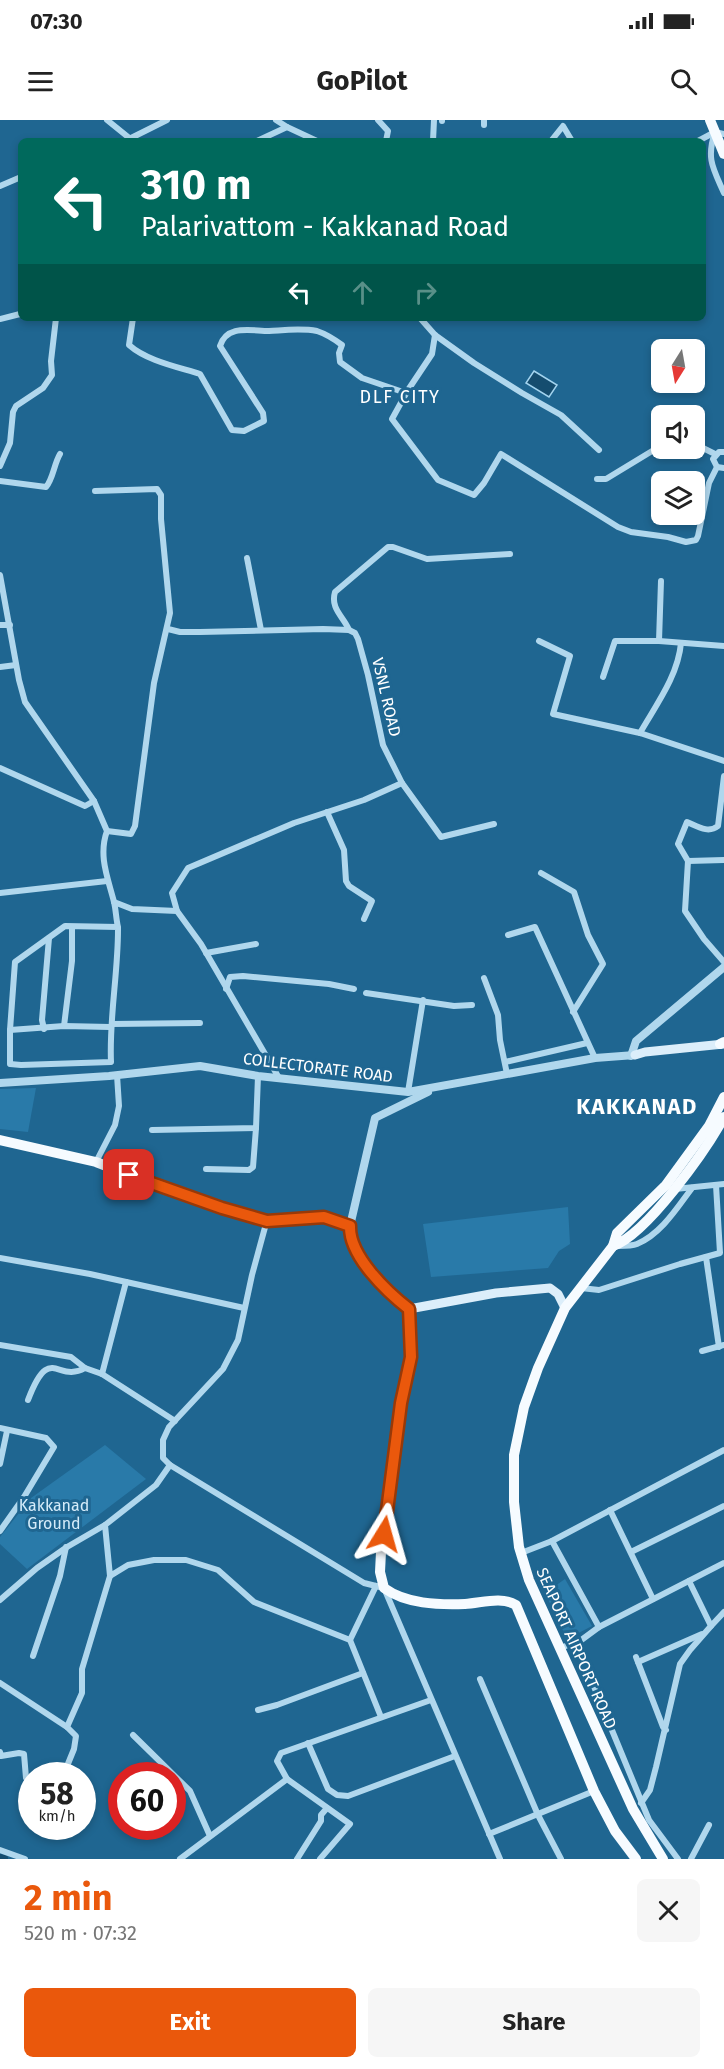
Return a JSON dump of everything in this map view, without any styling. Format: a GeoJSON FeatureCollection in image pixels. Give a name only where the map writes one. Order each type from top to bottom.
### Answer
{"type":"FeatureCollection","features":[{"type":"Feature","properties":{"kind":"main road"},"geometry":{"type":"LineString","coordinates":[[710,120],[720,133]]}},
{"type":"Feature","properties":{"kind":"main road"},"geometry":{"type":"LineString","coordinates":[[718,120],[724,154]]}},
{"type":"Feature","properties":{"kind":"main road","name":"COLLECTORATE ROAD"},"geometry":{"type":"LineString","coordinates":[[632,1054],[723,1045]]}},
{"type":"Feature","properties":{"kind":"main road","name":"SEAPORT AIRPORT ROAD"},"geometry":{"type":"LineString","coordinates":[[663,1859],[633,1809],[529,1580],[521,1553],[514,1502],[514,1455],[524,1407],[534,1377],[565,1308],[613,1246],[617,1233],[666,1185],[709,1126],[724,1097]]}},
{"type":"Feature","properties":{"kind":"main road","name":"SEAPORT AIRPORT ROAD"},"geometry":{"type":"LineString","coordinates":[[613,1246],[625,1242],[675,1189],[724,1117]]}},
{"type":"Feature","properties":{"kind":"main road"},"geometry":{"type":"LineString","coordinates":[[0,1140],[96,1162],[192,1198],[267,1221],[324,1217],[350,1226],[350,1234],[364,1264],[384,1288],[409,1309],[411,1357],[401,1403],[381,1552],[380,1587],[395,1596],[423,1602],[465,1604],[499,1600],[512,1602],[520,1610],[594,1791],[615,1832],[636,1859]]}},
{"type":"Feature","properties":{"kind":"main road"},"geometry":{"type":"LineString","coordinates":[[409,1309],[460,1298],[550,1288],[558,1294],[565,1308]]}},
{"type":"Feature","properties":{"kind":"main road"},"geometry":{"type":"LineString","coordinates":[[540,1657],[560,1648]]}},
{"type":"Feature","properties":{"kind":"street"},"geometry":{"type":"LineString","coordinates":[[106,120],[129,138]]}},
{"type":"Feature","properties":{"kind":"street"},"geometry":{"type":"LineString","coordinates":[[136,138],[167,120]]}},
{"type":"Feature","properties":{"kind":"street"},"geometry":{"type":"LineString","coordinates":[[276,120],[311,138]]}},
{"type":"Feature","properties":{"kind":"street"},"geometry":{"type":"LineString","coordinates":[[378,120],[388,131],[387,138]]}},
{"type":"Feature","properties":{"kind":"street"},"geometry":{"type":"LineString","coordinates":[[433,138],[434,120]]}},
{"type":"Feature","properties":{"kind":"street"},"geometry":{"type":"LineString","coordinates":[[553,138],[562,126],[570,138]]}},
{"type":"Feature","properties":{"kind":"street"},"geometry":{"type":"LineString","coordinates":[[263,138],[287,127]]}},
{"type":"Feature","properties":{"kind":"street"},"geometry":{"type":"LineString","coordinates":[[720,133],[710,147],[709,159],[724,193]]}},
{"type":"Feature","properties":{"kind":"street"},"geometry":{"type":"LineString","coordinates":[[0,186],[18,178]]}},
{"type":"Feature","properties":{"kind":"street"},"geometry":{"type":"LineString","coordinates":[[0,319],[18,314]]}},
{"type":"Feature","properties":{"kind":"street"},"geometry":{"type":"LineString","coordinates":[[0,466],[10,443],[13,412],[16,406],[43,388],[52,375],[51,361],[56,321]]}},
{"type":"Feature","properties":{"kind":"street"},"geometry":{"type":"LineString","coordinates":[[133,321],[129,345],[135,351],[200,374],[232,430],[244,431],[264,421],[263,413],[219,346],[222,340],[231,333],[244,329],[268,331],[298,328],[320,332],[342,345],[339,352],[340,362],[354,373],[406,393]]}},
{"type":"Feature","properties":{"kind":"street"},"geometry":{"type":"LineString","coordinates":[[423,321],[435,335],[522,393],[561,415],[600,450]]}},
{"type":"Feature","properties":{"kind":"street"},"geometry":{"type":"LineString","coordinates":[[435,335],[432,354],[406,393],[394,414],[393,422],[438,480],[474,495],[501,454],[618,527],[631,532],[686,542],[696,540],[709,483],[720,467],[714,463],[715,454]]}},
{"type":"Feature","properties":{"kind":"street"},"geometry":{"type":"LineString","coordinates":[[705,449],[715,454],[724,452]]}},
{"type":"Feature","properties":{"kind":"street"},"geometry":{"type":"LineString","coordinates":[[597,479],[606,479],[651,452]]}},
{"type":"Feature","properties":{"kind":"street"},"geometry":{"type":"LineString","coordinates":[[0,481],[46,488],[60,454]]}},
{"type":"Feature","properties":{"kind":"street"},"geometry":{"type":"LineString","coordinates":[[95,491],[157,489],[161,495],[161,519],[170,613],[154,683],[135,826],[131,834],[107,831]]}},
{"type":"Feature","properties":{"kind":"street","name":"VSNL ROAD"},"geometry":{"type":"LineString","coordinates":[[494,824],[441,837],[402,783],[383,745],[358,639],[337,612],[334,603],[335,592],[388,547],[427,559],[510,554]]}},
{"type":"Feature","properties":{"kind":"street"},"geometry":{"type":"LineString","coordinates":[[247,558],[261,630]]}},
{"type":"Feature","properties":{"kind":"street"},"geometry":{"type":"LineString","coordinates":[[0,575],[25,702],[94,801],[107,831],[103,848],[107,880],[114,902],[118,927],[111,1025],[111,1062],[32,1065],[13,1065],[9,1062],[15,962],[65,926],[118,927]]}},
{"type":"Feature","properties":{"kind":"street"},"geometry":{"type":"LineString","coordinates":[[659,641],[661,581]]}},
{"type":"Feature","properties":{"kind":"street"},"geometry":{"type":"LineString","coordinates":[[0,625],[10,625]]}},
{"type":"Feature","properties":{"kind":"street"},"geometry":{"type":"LineString","coordinates":[[168,629],[190,632],[350,630]]}},
{"type":"Feature","properties":{"kind":"street"},"geometry":{"type":"LineString","coordinates":[[539,641],[570,656],[553,714],[640,733],[724,761]]}},
{"type":"Feature","properties":{"kind":"street"},"geometry":{"type":"LineString","coordinates":[[603,677],[615,641],[659,641],[724,646]]}},
{"type":"Feature","properties":{"kind":"street"},"geometry":{"type":"LineString","coordinates":[[640,733],[672,678],[681,643]]}},
{"type":"Feature","properties":{"kind":"street"},"geometry":{"type":"LineString","coordinates":[[0,667],[16,665]]}},
{"type":"Feature","properties":{"kind":"street"},"geometry":{"type":"LineString","coordinates":[[0,768],[85,806],[94,801]]}},
{"type":"Feature","properties":{"kind":"street"},"geometry":{"type":"LineString","coordinates":[[632,1054],[636,1041],[724,964],[685,911],[688,861],[679,849],[680,838],[687,822],[707,830],[718,826],[724,776]]}},
{"type":"Feature","properties":{"kind":"street"},"geometry":{"type":"LineString","coordinates":[[279,1078],[206,953],[177,911],[172,893],[188,868],[294,823],[364,800],[402,783]]}},
{"type":"Feature","properties":{"kind":"street"},"geometry":{"type":"LineString","coordinates":[[327,812],[344,850],[346,881],[349,886],[372,901],[364,918]]}},
{"type":"Feature","properties":{"kind":"street"},"geometry":{"type":"LineString","coordinates":[[688,861],[724,860]]}},
{"type":"Feature","properties":{"kind":"street"},"geometry":{"type":"LineString","coordinates":[[542,873],[574,892],[588,935],[603,964],[573,1012]]}},
{"type":"Feature","properties":{"kind":"street"},"geometry":{"type":"LineString","coordinates":[[0,893],[107,880]]}},
{"type":"Feature","properties":{"kind":"street"},"geometry":{"type":"LineString","coordinates":[[114,902],[132,909],[177,911]]}},
{"type":"Feature","properties":{"kind":"street"},"geometry":{"type":"LineString","coordinates":[[64,1026],[72,961],[72,927]]}},
{"type":"Feature","properties":{"kind":"street"},"geometry":{"type":"LineString","coordinates":[[508,935],[535,927],[595,1058]]}},
{"type":"Feature","properties":{"kind":"street"},"geometry":{"type":"LineString","coordinates":[[44,1029],[42,1020],[49,938]]}},
{"type":"Feature","properties":{"kind":"street"},"geometry":{"type":"LineString","coordinates":[[206,953],[256,944]]}},
{"type":"Feature","properties":{"kind":"street"},"geometry":{"type":"LineString","coordinates":[[226,989],[230,977],[243,976],[329,984],[354,989]]}},
{"type":"Feature","properties":{"kind":"street"},"geometry":{"type":"LineString","coordinates":[[484,978],[498,1015],[507,1074]]}},
{"type":"Feature","properties":{"kind":"street"},"geometry":{"type":"LineString","coordinates":[[366,993],[463,1006],[472,1005]]}},
{"type":"Feature","properties":{"kind":"street"},"geometry":{"type":"LineString","coordinates":[[408,1092],[423,1000]]}},
{"type":"Feature","properties":{"kind":"street"},"geometry":{"type":"LineString","coordinates":[[10,1030],[64,1026],[200,1023]]}},
{"type":"Feature","properties":{"kind":"street"},"geometry":{"type":"LineString","coordinates":[[505,1062],[587,1043]]}},
{"type":"Feature","properties":{"kind":"street","name":"COLLECTORATE ROAD"},"geometry":{"type":"LineString","coordinates":[[0,1083],[117,1075],[200,1066],[258,1076],[408,1092],[595,1058],[632,1054]]}},
{"type":"Feature","properties":{"kind":"street"},"geometry":{"type":"LineString","coordinates":[[96,1162],[115,1125],[119,1106],[117,1075]]}},
{"type":"Feature","properties":{"kind":"street"},"geometry":{"type":"LineString","coordinates":[[206,1169],[249,1170],[253,1167],[258,1076]]}},
{"type":"Feature","properties":{"kind":"street"},"geometry":{"type":"LineString","coordinates":[[350,1226],[375,1118],[434,1089]]}},
{"type":"Feature","properties":{"kind":"street"},"geometry":{"type":"LineString","coordinates":[[152,1130],[256,1128]]}},
{"type":"Feature","properties":{"kind":"street"},"geometry":{"type":"LineString","coordinates":[[675,1189],[724,1184]]}},
{"type":"Feature","properties":{"kind":"street"},"geometry":{"type":"LineString","coordinates":[[581,1288],[600,1290],[720,1253],[716,1185]]}},
{"type":"Feature","properties":{"kind":"street"},"geometry":{"type":"LineString","coordinates":[[613,1246],[636,1245],[647,1238],[665,1223],[692,1188]]}},
{"type":"Feature","properties":{"kind":"street"},"geometry":{"type":"LineString","coordinates":[[267,1221],[238,1340],[223,1369],[170,1426],[163,1440],[164,1458],[170,1465],[364,1583],[380,1587]]}},
{"type":"Feature","properties":{"kind":"street"},"geometry":{"type":"LineString","coordinates":[[702,1351],[722,1346],[706,1257]]}},
{"type":"Feature","properties":{"kind":"street"},"geometry":{"type":"LineString","coordinates":[[0,1258],[244,1308]]}},
{"type":"Feature","properties":{"kind":"street"},"geometry":{"type":"LineString","coordinates":[[102,1374],[126,1282]]}},
{"type":"Feature","properties":{"kind":"street"},"geometry":{"type":"LineString","coordinates":[[0,1345],[71,1357],[85,1368],[102,1374],[175,1421]]}},
{"type":"Feature","properties":{"kind":"street"},"geometry":{"type":"LineString","coordinates":[[28,1400],[39,1374],[47,1369],[55,1367],[79,1371],[85,1368]]}},
{"type":"Feature","properties":{"kind":"street"},"geometry":{"type":"LineString","coordinates":[[0,1428],[46,1438],[54,1447],[24,1497],[0,1531]]}},
{"type":"Feature","properties":{"kind":"street"},"geometry":{"type":"LineString","coordinates":[[0,1464],[7,1431]]}},
{"type":"Feature","properties":{"kind":"street"},"geometry":{"type":"LineString","coordinates":[[521,1553],[552,1541],[724,1450]]}},
{"type":"Feature","properties":{"kind":"street"},"geometry":{"type":"LineString","coordinates":[[0,1599],[37,1568],[105,1525],[156,1485],[170,1465]]}},
{"type":"Feature","properties":{"kind":"street"},"geometry":{"type":"LineString","coordinates":[[632,1552],[724,1506]]}},
{"type":"Feature","properties":{"kind":"street"},"geometry":{"type":"LineString","coordinates":[[610,1510],[632,1552],[652,1599]]}},
{"type":"Feature","properties":{"kind":"street"},"geometry":{"type":"LineString","coordinates":[[67,1727],[82,1693],[82,1670],[110,1576],[105,1525]]}},
{"type":"Feature","properties":{"kind":"street"},"geometry":{"type":"LineString","coordinates":[[552,1541],[599,1627]]}},
{"type":"Feature","properties":{"kind":"street"},"geometry":{"type":"LineString","coordinates":[[33,1656],[60,1576],[67,1547]]}},
{"type":"Feature","properties":{"kind":"street"},"geometry":{"type":"LineString","coordinates":[[110,1576],[128,1565],[154,1560],[186,1560],[218,1570],[254,1602],[350,1640],[381,1717]]}},
{"type":"Feature","properties":{"kind":"street"},"geometry":{"type":"LineString","coordinates":[[560,1648],[724,1563]]}},
{"type":"Feature","properties":{"kind":"street"},"geometry":{"type":"LineString","coordinates":[[689,1581],[711,1626]]}},
{"type":"Feature","properties":{"kind":"street"},"geometry":{"type":"LineString","coordinates":[[350,1640],[380,1587]]}},
{"type":"Feature","properties":{"kind":"street"},"geometry":{"type":"LineString","coordinates":[[380,1587],[500,1859]]}},
{"type":"Feature","properties":{"kind":"street"},"geometry":{"type":"LineString","coordinates":[[641,1803],[650,1790],[680,1664],[724,1612]]}},
{"type":"Feature","properties":{"kind":"street"},"geometry":{"type":"LineString","coordinates":[[666,1730],[637,1660],[705,1633]]}},
{"type":"Feature","properties":{"kind":"street"},"geometry":{"type":"LineString","coordinates":[[573,1643],[588,1672],[649,1820],[678,1859]]}},
{"type":"Feature","properties":{"kind":"street"},"geometry":{"type":"LineString","coordinates":[[258,1710],[363,1673]]}},
{"type":"Feature","properties":{"kind":"street"},"geometry":{"type":"LineString","coordinates":[[480,1680],[538,1815],[561,1859]]}},
{"type":"Feature","properties":{"kind":"street"},"geometry":{"type":"LineString","coordinates":[[0,1683],[67,1727],[76,1736],[69,1762]]}},
{"type":"Feature","properties":{"kind":"street"},"geometry":{"type":"LineString","coordinates":[[320,1859],[350,1824],[287,1779],[277,1761],[279,1755],[431,1700]]}},
{"type":"Feature","properties":{"kind":"street"},"geometry":{"type":"LineString","coordinates":[[133,1735],[190,1791],[210,1836]]}},
{"type":"Feature","properties":{"kind":"street"},"geometry":{"type":"LineString","coordinates":[[308,1743],[328,1790],[342,1796],[348,1796],[455,1756]]}},
{"type":"Feature","properties":{"kind":"street"},"geometry":{"type":"LineString","coordinates":[[0,1752],[1,1756],[24,1754],[25,1762]]}},
{"type":"Feature","properties":{"kind":"street"},"geometry":{"type":"LineString","coordinates":[[180,1859],[287,1779]]}},
{"type":"Feature","properties":{"kind":"street"},"geometry":{"type":"LineString","coordinates":[[489,1834],[594,1791]]}},
{"type":"Feature","properties":{"kind":"street"},"geometry":{"type":"LineString","coordinates":[[297,1859],[327,1808]]}},
{"type":"Feature","properties":{"kind":"street"},"geometry":{"type":"LineString","coordinates":[[691,1859],[710,1825]]}},
{"type":"Feature","properties":{"kind":"street"},"geometry":{"type":"LineString","coordinates":[[0,1850],[26,1859]]}},
{"type":"Feature","properties":{"kind":"green space"},"geometry":{"type":"Polygon","coordinates":[[[36,1088],[28,1132],[0,1129],[0,1089],[36,1088]]]}},
{"type":"Feature","properties":{"kind":"green space"},"geometry":{"type":"Polygon","coordinates":[[[568,1207],[570,1244],[559,1251],[548,1268],[431,1277],[423,1224],[568,1207]]]}},
{"type":"Feature","properties":{"kind":"green space","name":"Kakkanad Ground"},"geometry":{"type":"Polygon","coordinates":[[[105,1445],[146,1479],[27,1569],[0,1544],[0,1537],[31,1498],[105,1445]]]}},
{"type":"Feature","properties":{"kind":"green space"},"geometry":{"type":"Polygon","coordinates":[[[565,1579],[592,1626],[567,1639],[545,1593],[565,1579]]]}},
{"type":"Feature","properties":{"kind":"shaded area"},"geometry":{"type":"Polygon","coordinates":[[[534,371],[557,385],[549,397],[526,383],[534,371]]]}},
{"type":"Feature","properties":{"kind":"waterway"},"geometry":{"type":"LineString","coordinates":[[0,1858],[4,1859]]}},
{"type":"Feature","properties":{"kind":"district","name":"DLF CITY"},"geometry":{"type":"Point","coordinates":[400,397]}},
{"type":"Feature","properties":{"kind":"district","name":"KAKKANAD"},"geometry":{"type":"Point","coordinates":[637,1106]}},
{"type":"Feature","properties":{"kind":"route"},"geometry":{"type":"LineString","coordinates":[[129,1175],[222,1208],[267,1221],[324,1217],[350,1226],[350,1234],[364,1264],[384,1288],[409,1309],[411,1357],[401,1403],[384,1534]]}}]}
